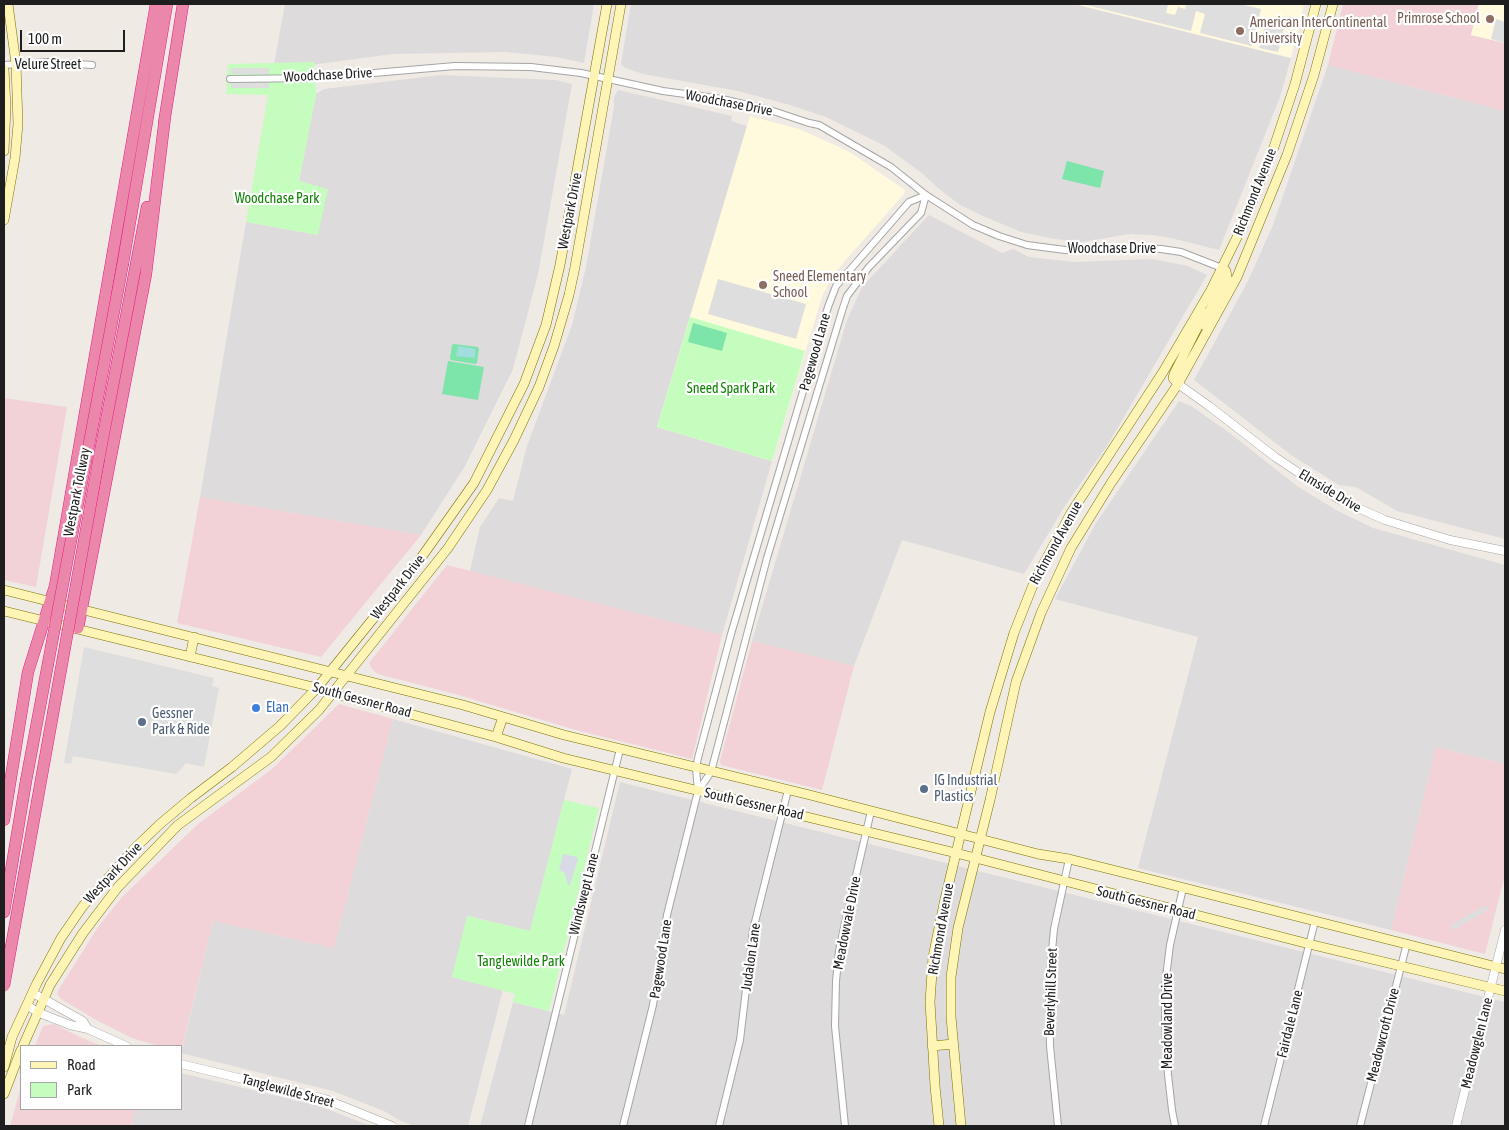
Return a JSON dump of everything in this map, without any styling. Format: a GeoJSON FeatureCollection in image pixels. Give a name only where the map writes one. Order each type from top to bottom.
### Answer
{"type":"FeatureCollection","features":[{"type":"Feature","properties":{"kind":"highway"},"geometry":{"type":"LineString","coordinates":[[4,820],[28,672],[55,586],[156,4]]}},
{"type":"Feature","properties":{"kind":"highway","name":"Westpark Tollway"},"geometry":{"type":"LineString","coordinates":[[4,912],[26,781],[123,263],[167,4]]}},
{"type":"Feature","properties":{"kind":"highway","name":"Westpark Tollway"},"geometry":{"type":"LineString","coordinates":[[4,986],[99,458],[165,116],[183,4]]}},
{"type":"Feature","properties":{"kind":"highway"},"geometry":{"type":"LineString","coordinates":[[78,628],[146,274],[165,116]]}},
{"type":"Feature","properties":{"kind":"main road"},"geometry":{"type":"LineString","coordinates":[[4,220],[7,188],[18,124],[16,64],[8,4]]}},
{"type":"Feature","properties":{"kind":"main road","name":"Westpark Drive"},"geometry":{"type":"LineString","coordinates":[[4,1067],[12,1037],[27,1005],[61,938],[83,906],[135,848],[160,824],[280,726],[317,688],[411,572],[474,483],[524,384],[546,325],[562,256],[607,4]]}},
{"type":"Feature","properties":{"kind":"main road","name":"Westpark Drive"},"geometry":{"type":"LineString","coordinates":[[23,1045],[43,998],[66,958],[94,917],[118,887],[178,825],[271,757],[302,728],[334,693],[448,548],[487,490],[514,440],[539,387],[554,346],[569,295],[576,267],[621,4]]}},
{"type":"Feature","properties":{"kind":"main road","name":"Richmond Avenue"},"geometry":{"type":"LineString","coordinates":[[939,1126],[930,1002],[933,956],[939,923],[990,712],[1014,632],[1034,580],[1071,513],[1160,377],[1201,308],[1244,224],[1273,150],[1295,84],[1316,4]]}},
{"type":"Feature","properties":{"kind":"main road","name":"Richmond Avenue"},"geometry":{"type":"LineString","coordinates":[[961,1126],[951,1017],[951,977],[958,928],[1016,682],[1054,583],[1071,548],[1111,483],[1178,384],[1242,264],[1287,155],[1314,75],[1332,4]]}},
{"type":"Feature","properties":{"kind":"main road"},"geometry":{"type":"LineString","coordinates":[[1309,31],[1326,32]]}},
{"type":"Feature","properties":{"kind":"main road"},"geometry":{"type":"LineString","coordinates":[[4,70],[6,107],[4,151]]}},
{"type":"Feature","properties":{"kind":"main road"},"geometry":{"type":"LineString","coordinates":[[1273,150],[1287,155]]}},
{"type":"Feature","properties":{"kind":"main road"},"geometry":{"type":"LineString","coordinates":[[1206,333],[1210,310],[1227,277],[1226,271],[1222,268]]}},
{"type":"Feature","properties":{"kind":"main road"},"geometry":{"type":"LineString","coordinates":[[1178,384],[1173,378],[1174,374],[1202,320],[1201,308]]}},
{"type":"Feature","properties":{"kind":"main road"},"geometry":{"type":"LineString","coordinates":[[1096,476],[1111,483]]}},
{"type":"Feature","properties":{"kind":"main road"},"geometry":{"type":"LineString","coordinates":[[474,483],[487,490]]}},
{"type":"Feature","properties":{"kind":"main road"},"geometry":{"type":"LineString","coordinates":[[411,572],[422,580]]}},
{"type":"Feature","properties":{"kind":"main road","name":"South Gessner Road"},"geometry":{"type":"LineString","coordinates":[[4,590],[348,675],[620,749],[980,840],[1038,854],[1069,859],[1501,968]]}},
{"type":"Feature","properties":{"kind":"main road","name":"South Gessner Road"},"geometry":{"type":"LineString","coordinates":[[4,611],[317,688],[614,771],[783,811],[1309,944],[1505,991]]}},
{"type":"Feature","properties":{"kind":"main road"},"geometry":{"type":"LineString","coordinates":[[190,657],[194,637]]}},
{"type":"Feature","properties":{"kind":"main road"},"geometry":{"type":"LineString","coordinates":[[990,712],[1006,722]]}},
{"type":"Feature","properties":{"kind":"main road"},"geometry":{"type":"LineString","coordinates":[[496,737],[502,717]]}},
{"type":"Feature","properties":{"kind":"main road"},"geometry":{"type":"LineString","coordinates":[[160,824],[168,834]]}},
{"type":"Feature","properties":{"kind":"main road"},"geometry":{"type":"LineString","coordinates":[[83,906],[94,917]]}},
{"type":"Feature","properties":{"kind":"main road"},"geometry":{"type":"LineString","coordinates":[[932,1046],[953,1044]]}},
{"type":"Feature","properties":{"kind":"main road"},"geometry":{"type":"LineString","coordinates":[[4,1094],[20,1053]]}},
{"type":"Feature","properties":{"kind":"street","name":"Velure Street"},"geometry":{"type":"LineString","coordinates":[[4,65],[48,62],[92,65]]}},
{"type":"Feature","properties":{"kind":"street","name":"Woodchase Drive"},"geometry":{"type":"LineString","coordinates":[[230,79],[316,78],[442,66],[531,67],[608,78],[663,91],[745,104],[819,125],[891,167],[926,195],[974,225],[999,236],[1027,244],[1064,250],[1161,249],[1181,252],[1222,268]]}},
{"type":"Feature","properties":{"kind":"street","name":"Pagewood Lane"},"geometry":{"type":"LineString","coordinates":[[623,1126],[654,1005],[667,915],[698,791],[696,768],[745,584],[754,561],[828,307],[836,286],[909,202],[926,195]]}},
{"type":"Feature","properties":{"kind":"street","name":"Pagewood Lane"},"geometry":{"type":"LineString","coordinates":[[698,791],[711,772],[767,558],[842,311],[848,296],[870,267],[921,213],[926,195]]}},
{"type":"Feature","properties":{"kind":"street","name":"Elmside Drive"},"geometry":{"type":"LineString","coordinates":[[1178,384],[1275,457],[1338,499],[1385,520],[1450,540],[1505,551]]}},
{"type":"Feature","properties":{"kind":"street","name":"Windswept Lane"},"geometry":{"type":"LineString","coordinates":[[528,1126],[620,749]]}},
{"type":"Feature","properties":{"kind":"street","name":"Judalon Lane"},"geometry":{"type":"LineString","coordinates":[[719,1126],[740,1040],[753,930],[788,790]]}},
{"type":"Feature","properties":{"kind":"street","name":"Meadowvale Drive"},"geometry":{"type":"LineString","coordinates":[[845,1126],[835,1026],[836,981],[839,951],[871,811]]}},
{"type":"Feature","properties":{"kind":"street","name":"Beverlyhill Street"},"geometry":{"type":"LineString","coordinates":[[1058,1126],[1050,1046],[1049,983],[1054,929],[1069,859]]}},
{"type":"Feature","properties":{"kind":"street","name":"Meadowland Drive"},"geometry":{"type":"LineString","coordinates":[[1176,1126],[1168,1075],[1165,985],[1170,945],[1183,888]]}},
{"type":"Feature","properties":{"kind":"street","name":"Fairdale Lane"},"geometry":{"type":"LineString","coordinates":[[1264,1126],[1315,921]]}},
{"type":"Feature","properties":{"kind":"street","name":"Meadowglen Lane"},"geometry":{"type":"LineString","coordinates":[[1456,1126],[1491,987],[1501,968],[1505,930]]}},
{"type":"Feature","properties":{"kind":"street","name":"Meadowcroft Drive"},"geometry":{"type":"LineString","coordinates":[[1360,1126],[1407,943]]}},
{"type":"Feature","properties":{"kind":"street"},"geometry":{"type":"LineString","coordinates":[[33,993],[83,1021],[88,1029]]}},
{"type":"Feature","properties":{"kind":"street"},"geometry":{"type":"LineString","coordinates":[[27,1005],[37,1012],[70,1025],[88,1029],[124,1045]]}},
{"type":"Feature","properties":{"kind":"street","name":"Tanglewilde Street"},"geometry":{"type":"LineString","coordinates":[[182,1064],[325,1099],[392,1126]]}},
{"type":"Feature","properties":{"kind":"shaded area"},"geometry":{"type":"Polygon","coordinates":[[[285,4],[594,4],[584,63],[556,57],[506,52],[393,54],[273,70],[285,4]]]}},
{"type":"Feature","properties":{"kind":"shaded area"},"geometry":{"type":"Polygon","coordinates":[[[631,4],[1073,4],[1291,58],[1280,97],[1219,250],[1152,235],[1129,234],[1083,242],[1021,232],[960,205],[885,146],[826,117],[738,91],[643,74],[625,68],[621,64],[631,4]]]}},
{"type":"Feature","properties":{"kind":"shaded area","name":"American InterContinental University"},"geometry":{"type":"Polygon","coordinates":[[[1076,4],[1304,4],[1291,58],[1076,4]]]}},
{"type":"Feature","properties":{"kind":"shaded area"},"geometry":{"type":"Polygon","coordinates":[[[1082,4],[1168,4],[1166,13],[1175,15],[1178,7],[1185,9],[1186,4],[1240,4],[1261,9],[1252,46],[1200,33],[1205,14],[1196,11],[1191,31],[1082,4]]]}},
{"type":"Feature","properties":{"kind":"shaded area"},"geometry":{"type":"Polygon","coordinates":[[[1343,4],[1479,4],[1471,35],[1505,43],[1505,111],[1328,65],[1343,4]]]}},
{"type":"Feature","properties":{"kind":"shaded area","name":"Primrose School"},"geometry":{"type":"Polygon","coordinates":[[[1479,4],[1505,4],[1505,43],[1471,35],[1479,4]]]}},
{"type":"Feature","properties":{"kind":"shaded area"},"geometry":{"type":"Polygon","coordinates":[[[1496,19],[1505,22],[1505,43],[1491,39],[1496,19]]]}},
{"type":"Feature","properties":{"kind":"shaded area"},"geometry":{"type":"Polygon","coordinates":[[[1265,25],[1284,29],[1278,52],[1259,48],[1265,25]]]}},
{"type":"Feature","properties":{"kind":"shaded area"},"geometry":{"type":"Polygon","coordinates":[[[1328,65],[1505,111],[1505,539],[1397,511],[1356,487],[1339,485],[1291,455],[1194,380],[1248,281],[1273,225],[1328,65]]]}},
{"type":"Feature","properties":{"kind":"shaded area"},"geometry":{"type":"Polygon","coordinates":[[[231,68],[269,68],[269,74],[231,74],[231,68]]]}},
{"type":"Feature","properties":{"kind":"shaded area"},"geometry":{"type":"Polygon","coordinates":[[[441,75],[556,80],[572,84],[538,274],[513,369],[465,466],[421,535],[200,497],[246,222],[318,235],[299,181],[316,94],[324,89],[441,75]]]}},
{"type":"Feature","properties":{"kind":"shaded area"},"geometry":{"type":"Polygon","coordinates":[[[231,82],[269,82],[269,88],[231,88],[231,82]]]}},
{"type":"Feature","properties":{"kind":"shaded area"},"geometry":{"type":"Polygon","coordinates":[[[618,90],[732,116],[731,121],[747,126],[657,427],[772,461],[722,635],[470,571],[480,527],[499,498],[513,501],[527,446],[572,325],[586,267],[614,107],[614,97],[618,90]]]}},
{"type":"Feature","properties":{"kind":"shaded area","name":"Sneed Elementary School"},"geometry":{"type":"Polygon","coordinates":[[[750,116],[799,129],[839,147],[851,153],[905,190],[904,194],[844,262],[833,276],[823,294],[772,461],[657,427],[750,116]]]}},
{"type":"Feature","properties":{"kind":"shaded area"},"geometry":{"type":"Polygon","coordinates":[[[929,215],[1002,253],[1013,249],[1029,257],[1075,262],[1152,259],[1188,266],[1207,275],[1107,446],[1066,504],[1024,574],[902,540],[854,666],[752,641],[847,320],[862,287],[929,215]]]}},
{"type":"Feature","properties":{"kind":"shaded area"},"geometry":{"type":"Polygon","coordinates":[[[718,279],[806,304],[796,339],[708,314],[718,279]]]}},
{"type":"Feature","properties":{"kind":"shaded area"},"geometry":{"type":"Polygon","coordinates":[[[4,398],[67,407],[36,587],[4,580],[4,398]]]}},
{"type":"Feature","properties":{"kind":"shaded area"},"geometry":{"type":"Polygon","coordinates":[[[1179,401],[1191,406],[1227,431],[1297,486],[1336,510],[1373,528],[1505,565],[1505,764],[1436,747],[1391,930],[1138,868],[1198,637],[1055,599],[1096,523],[1179,401]]]}},
{"type":"Feature","properties":{"kind":"shaded area"},"geometry":{"type":"Polygon","coordinates":[[[200,497],[421,535],[321,657],[177,623],[200,497]]]}},
{"type":"Feature","properties":{"kind":"shaded area"},"geometry":{"type":"Polygon","coordinates":[[[447,565],[722,635],[692,759],[576,730],[455,694],[378,674],[371,668],[369,663],[447,565]]]}},
{"type":"Feature","properties":{"kind":"shaded area"},"geometry":{"type":"Polygon","coordinates":[[[752,641],[854,666],[822,790],[721,765],[720,761],[752,641]]]}},
{"type":"Feature","properties":{"kind":"shaded area","name":"Gessner Park & Ride"},"geometry":{"type":"Polygon","coordinates":[[[84,647],[214,678],[212,686],[219,688],[204,767],[185,763],[176,774],[73,756],[71,764],[64,763],[84,647]]]}},
{"type":"Feature","properties":{"kind":"shaded area"},"geometry":{"type":"Polygon","coordinates":[[[339,704],[393,719],[334,948],[213,921],[182,1047],[182,1045],[156,1045],[132,1038],[61,999],[57,994],[59,989],[98,927],[122,897],[198,824],[272,769],[339,704]]]}},
{"type":"Feature","properties":{"kind":"shaded area"},"geometry":{"type":"Polygon","coordinates":[[[393,719],[572,769],[530,931],[468,916],[452,977],[503,990],[468,1126],[414,1126],[384,1111],[333,1091],[182,1053],[213,921],[334,948],[393,719]]]}},
{"type":"Feature","properties":{"kind":"shaded area"},"geometry":{"type":"Polygon","coordinates":[[[1436,747],[1505,764],[1505,874],[1485,954],[1391,930],[1436,747]]]}},
{"type":"Feature","properties":{"kind":"shaded area"},"geometry":{"type":"Polygon","coordinates":[[[620,782],[1505,1002],[1505,1126],[480,1126],[513,1002],[564,1015],[620,782]]]}},
{"type":"Feature","properties":{"kind":"shaded area"},"geometry":{"type":"Polygon","coordinates":[[[563,854],[577,857],[578,859],[570,885],[568,885],[565,873],[559,870],[563,854]]]}},
{"type":"Feature","properties":{"kind":"shaded area"},"geometry":{"type":"Polygon","coordinates":[[[1486,905],[1489,909],[1454,930],[1451,925],[1486,905]]]}},
{"type":"Feature","properties":{"kind":"shaded area"},"geometry":{"type":"Polygon","coordinates":[[[54,1024],[100,1045],[35,1045],[43,1026],[54,1024]]]}},
{"type":"Feature","properties":{"kind":"shaded area"},"geometry":{"type":"Polygon","coordinates":[[[182,1073],[319,1106],[371,1126],[131,1126],[136,1110],[182,1110],[182,1073]]]}},
{"type":"Feature","properties":{"kind":"shaded area"},"geometry":{"type":"Polygon","coordinates":[[[20,1090],[20,1110],[136,1110],[131,1126],[10,1126],[20,1090]]]}},
{"type":"Feature","properties":{"kind":"green space","name":"Woodchase Park"},"geometry":{"type":"Polygon","coordinates":[[[314,62],[316,94],[299,181],[328,189],[318,235],[246,222],[268,95],[226,94],[228,64],[314,62]]]}},
{"type":"Feature","properties":{"kind":"green space"},"geometry":{"type":"Polygon","coordinates":[[[1067,161],[1104,171],[1100,188],[1062,179],[1067,161]]]}},
{"type":"Feature","properties":{"kind":"green space","name":"Sneed Spark Park"},"geometry":{"type":"Polygon","coordinates":[[[690,317],[805,351],[772,461],[657,427],[690,317]]]}},
{"type":"Feature","properties":{"kind":"green space"},"geometry":{"type":"Polygon","coordinates":[[[693,323],[727,333],[722,351],[688,342],[693,323]]]}},
{"type":"Feature","properties":{"kind":"green space"},"geometry":{"type":"Polygon","coordinates":[[[452,345],[478,347],[477,363],[451,360],[452,345]]]}},
{"type":"Feature","properties":{"kind":"green space"},"geometry":{"type":"Polygon","coordinates":[[[448,361],[484,367],[478,400],[442,394],[448,361]]]}},
{"type":"Feature","properties":{"kind":"green space","name":"Tanglewilde Park"},"geometry":{"type":"Polygon","coordinates":[[[564,800],[599,808],[549,1011],[513,1002],[515,994],[452,977],[467,916],[530,931],[564,800]]]}},
{"type":"Feature","properties":{"kind":"water"},"geometry":{"type":"Polygon","coordinates":[[[458,346],[475,349],[475,358],[456,356],[458,346]]]}},
{"type":"Feature","properties":{"kind":"place","name":"Primrose School"},"geometry":{"type":"Point","coordinates":[1490,19]}},
{"type":"Feature","properties":{"kind":"place","name":"American InterContinental University"},"geometry":{"type":"Point","coordinates":[1240,31]}},
{"type":"Feature","properties":{"kind":"place","name":"Sneed Elementary School"},"geometry":{"type":"Point","coordinates":[763,285]}},
{"type":"Feature","properties":{"kind":"place","name":"Elan"},"geometry":{"type":"Point","coordinates":[256,708]}},
{"type":"Feature","properties":{"kind":"place","name":"Gessner Park & Ride"},"geometry":{"type":"Point","coordinates":[142,722]}},
{"type":"Feature","properties":{"kind":"place","name":"IG Industrial Plastics"},"geometry":{"type":"Point","coordinates":[924,789]}}]}
